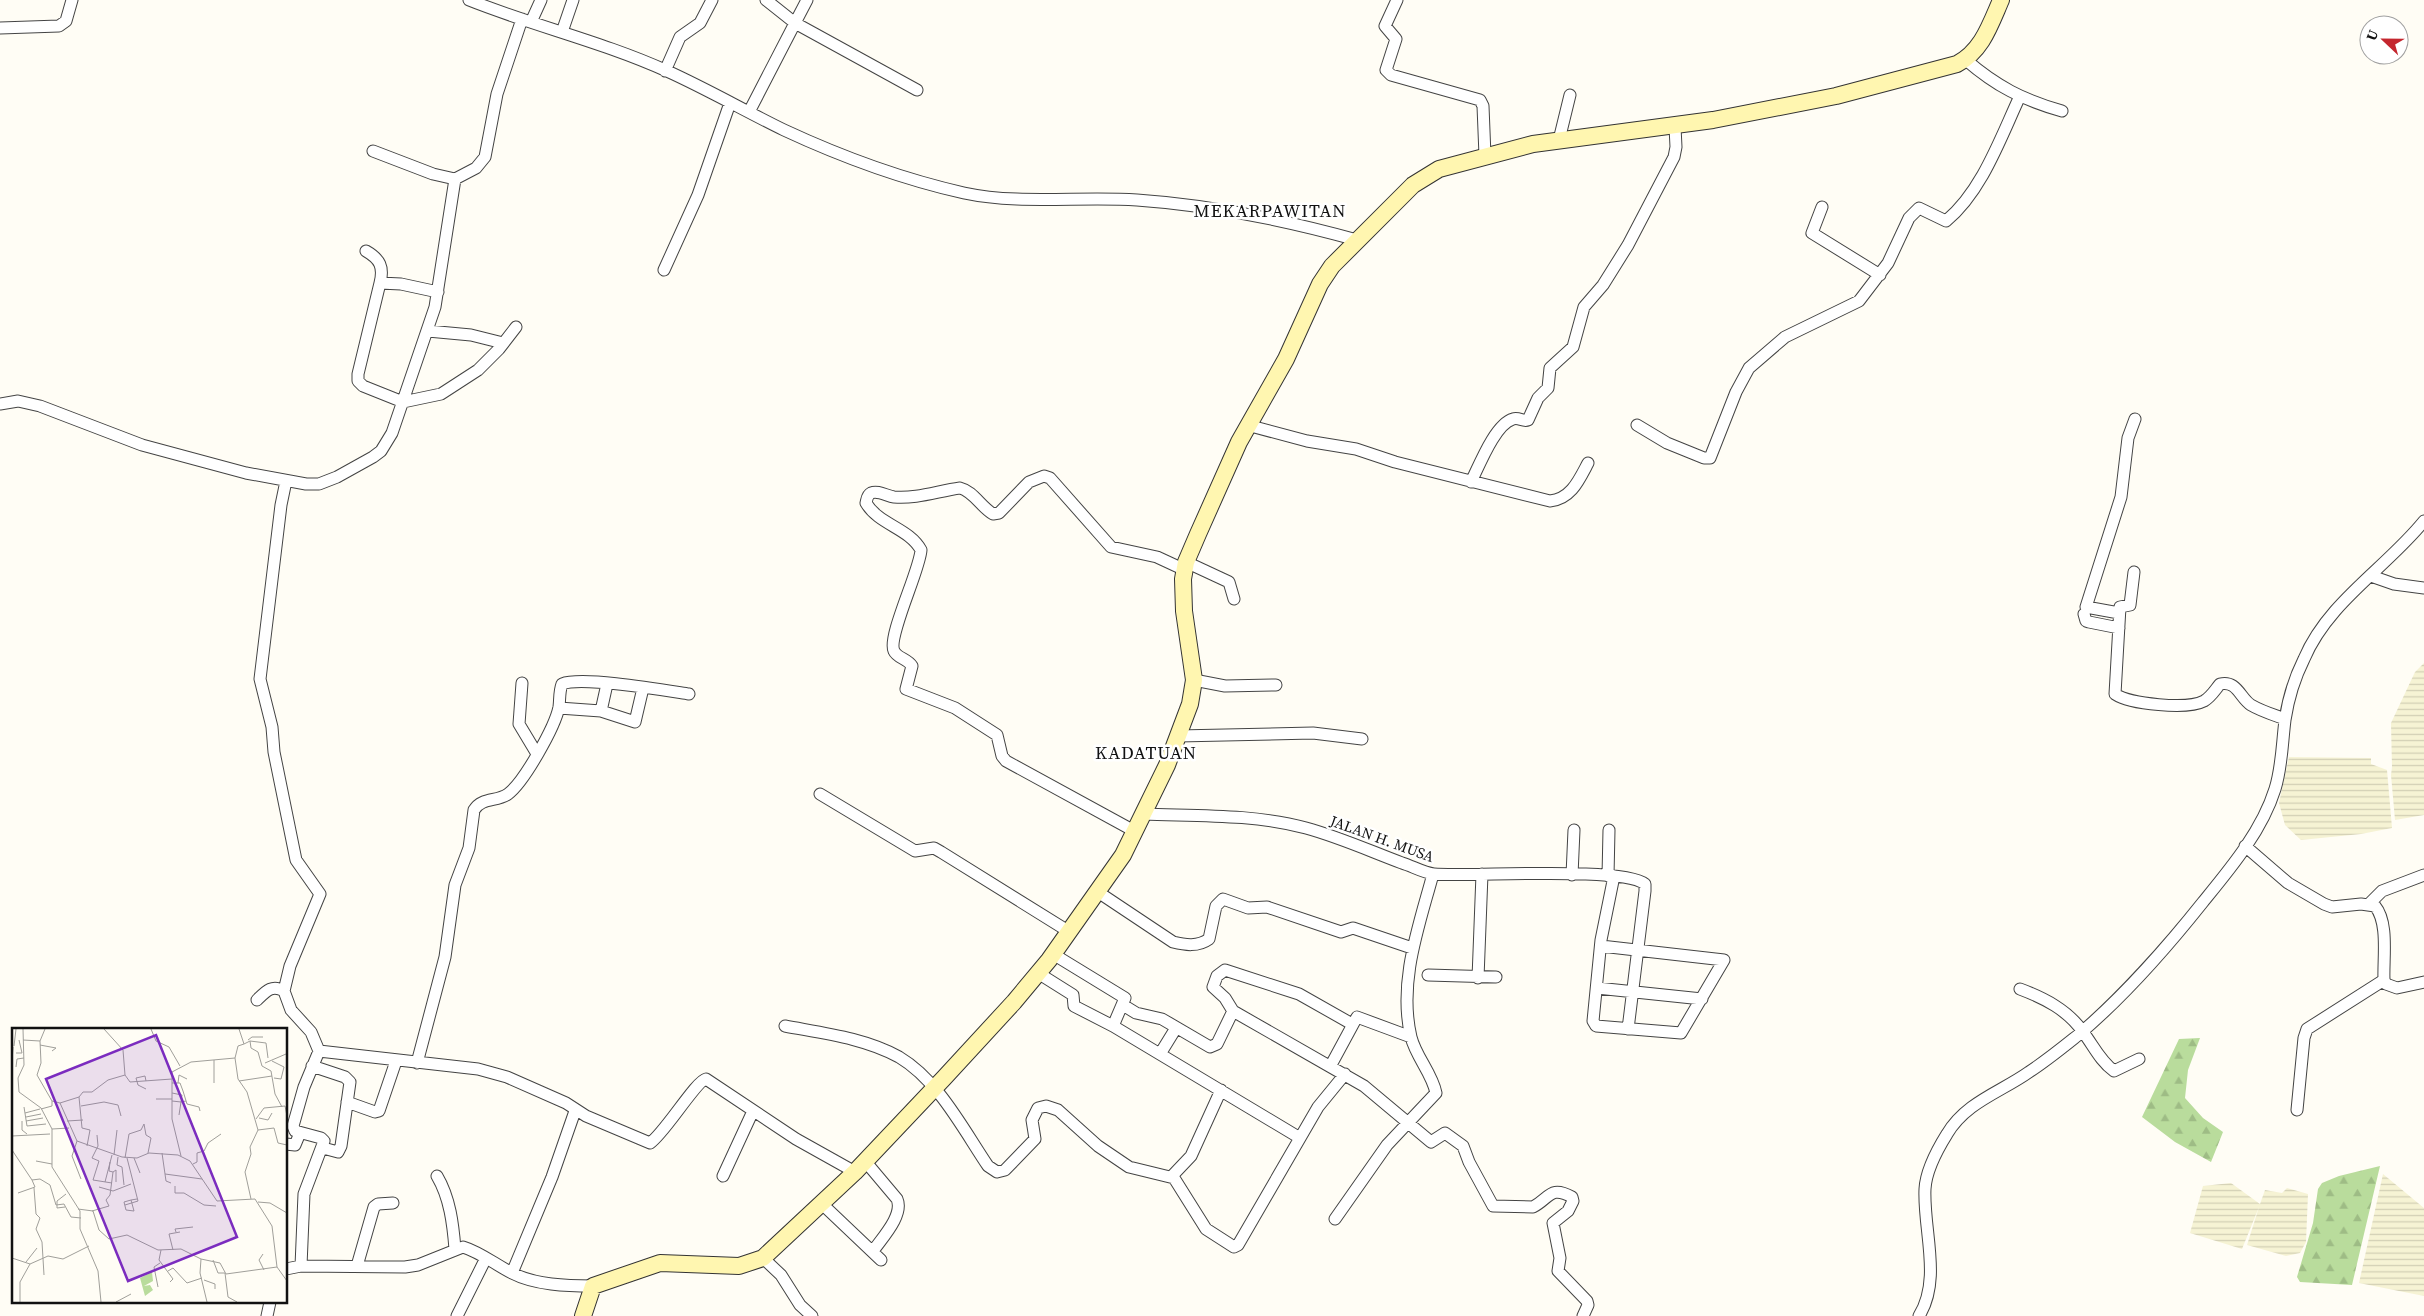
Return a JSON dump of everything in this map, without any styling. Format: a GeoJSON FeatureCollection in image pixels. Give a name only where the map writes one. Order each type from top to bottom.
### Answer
{"type":"FeatureCollection","features":[{"type":"Feature","properties":{"kind":"street"},"geometry":{"type":"LineString","coordinates":[[0,28],[59,26],[66,21],[72,0]]}},
{"type":"Feature","properties":{"kind":"street"},"geometry":{"type":"LineString","coordinates":[[469,0],[666,70],[827,149],[892,174],[968,194],[1010,198],[1135,200],[1184,204],[1290,224],[1357,240]]}},
{"type":"Feature","properties":{"kind":"street"},"geometry":{"type":"LineString","coordinates":[[498,11],[504,0]]}},
{"type":"Feature","properties":{"kind":"street"},"geometry":{"type":"LineString","coordinates":[[373,151],[433,174],[455,179],[476,168],[484,157],[497,94],[527,20],[542,0]]}},
{"type":"Feature","properties":{"kind":"street"},"geometry":{"type":"LineString","coordinates":[[562,32],[574,0]]}},
{"type":"Feature","properties":{"kind":"street"},"geometry":{"type":"LineString","coordinates":[[666,70],[676,43],[680,37],[700,23],[712,0]]}},
{"type":"Feature","properties":{"kind":"street"},"geometry":{"type":"LineString","coordinates":[[766,0],[795,23],[918,90]]}},
{"type":"Feature","properties":{"kind":"street"},"geometry":{"type":"LineString","coordinates":[[749,112],[807,0]]}},
{"type":"Feature","properties":{"kind":"street"},"geometry":{"type":"LineString","coordinates":[[1398,0],[1385,26],[1396,39],[1386,66],[1388,73],[1480,100],[1483,106],[1485,156]]}},
{"type":"Feature","properties":{"kind":"street"},"geometry":{"type":"LineString","coordinates":[[288,1269],[301,1266],[405,1267],[418,1265],[463,1247],[529,1280],[593,1286],[660,1263],[739,1266],[763,1258],[860,1166],[934,1088],[1038,973],[1098,892],[1136,832],[1167,765],[1190,704],[1194,680],[1182,596],[1186,566],[1247,425],[1263,402],[1286,359],[1320,284],[1332,266],[1357,240],[1422,178],[1438,170],[1485,156],[1559,140],[1675,127],[1836,96],[1914,76],[1966,60],[1982,41],[2001,0]]}},
{"type":"Feature","properties":{"kind":"street"},"geometry":{"type":"LineString","coordinates":[[1966,60],[1999,86],[2020,96],[2062,111]]}},
{"type":"Feature","properties":{"kind":"street"},"geometry":{"type":"LineString","coordinates":[[1559,140],[1570,96]]}},
{"type":"Feature","properties":{"kind":"street"},"geometry":{"type":"LineString","coordinates":[[1637,425],[1667,443],[1709,458],[1736,392],[1750,368],[1785,337],[1859,301],[1880,275],[1917,209],[1919,208],[1946,221],[1961,206],[1994,152],[2020,96]]}},
{"type":"Feature","properties":{"kind":"street"},"geometry":{"type":"LineString","coordinates":[[664,270],[698,195],[730,103]]}},
{"type":"Feature","properties":{"kind":"street"},"geometry":{"type":"LineString","coordinates":[[1471,482],[1498,432],[1505,423],[1512,419],[1528,420],[1538,398],[1548,388],[1550,368],[1573,348],[1584,307],[1603,285],[1628,246],[1674,157],[1676,147],[1675,127]]}},
{"type":"Feature","properties":{"kind":"street"},"geometry":{"type":"LineString","coordinates":[[0,404],[18,401],[40,406],[142,445],[246,473],[286,481],[320,484],[373,457],[392,433],[428,331],[438,292],[455,179]]}},
{"type":"Feature","properties":{"kind":"street"},"geometry":{"type":"LineString","coordinates":[[1822,207],[1812,233],[1880,275]]}},
{"type":"Feature","properties":{"kind":"street"},"geometry":{"type":"LineString","coordinates":[[366,251],[377,258],[381,264],[380,283],[368,326],[358,374],[358,381],[369,390],[403,402],[441,394],[478,370],[516,326]]}},
{"type":"Feature","properties":{"kind":"street"},"geometry":{"type":"LineString","coordinates":[[380,283],[402,284],[438,292]]}},
{"type":"Feature","properties":{"kind":"street"},"geometry":{"type":"LineString","coordinates":[[428,331],[471,335],[503,343]]}},
{"type":"Feature","properties":{"kind":"street"},"geometry":{"type":"LineString","coordinates":[[2119,613],[2086,607],[2121,497],[2128,438],[2135,419]]}},
{"type":"Feature","properties":{"kind":"street"},"geometry":{"type":"LineString","coordinates":[[1247,425],[1307,441],[1356,449],[1471,482],[1550,501],[1557,501],[1569,494],[1588,463]]}},
{"type":"Feature","properties":{"kind":"street"},"geometry":{"type":"LineString","coordinates":[[1136,832],[1006,761],[1002,756],[997,735],[959,710],[906,689],[912,666],[894,652],[893,647],[898,621],[920,550],[913,538],[877,516],[866,503],[867,497],[871,493],[894,497],[921,496],[960,488],[965,489],[980,506],[993,514],[999,513],[1029,482],[1037,477],[1044,476],[1050,478],[1111,547],[1157,557],[1229,582],[1234,599]]}},
{"type":"Feature","properties":{"kind":"street"},"geometry":{"type":"LineString","coordinates":[[286,481],[281,505],[260,678],[272,727],[274,752],[296,860],[320,896],[290,966],[284,991],[291,1010],[311,1032],[319,1052],[312,1066],[293,1122],[294,1129],[300,1133],[321,1138],[324,1141],[323,1148],[307,1182],[304,1194],[301,1266]]}},
{"type":"Feature","properties":{"kind":"street"},"geometry":{"type":"LineString","coordinates":[[1919,1316],[1925,1304],[1930,1262],[1925,1187],[1934,1158],[1949,1130],[1966,1110],[1978,1101],[2030,1072],[2083,1031],[2162,950],[2202,903],[2245,846],[2275,790],[2281,764],[2285,720],[2304,658],[2320,628],[2424,521]]}},
{"type":"Feature","properties":{"kind":"street"},"geometry":{"type":"LineString","coordinates":[[2134,572],[2130,605],[2120,606],[2119,613],[2113,692],[2117,696],[2154,704],[2179,706],[2198,704],[2210,697],[2220,684],[2224,683],[2239,690],[2249,704],[2285,720]]}},
{"type":"Feature","properties":{"kind":"street"},"geometry":{"type":"LineString","coordinates":[[2371,576],[2394,584],[2424,588]]}},
{"type":"Feature","properties":{"kind":"street"},"geometry":{"type":"LineString","coordinates":[[2084,614],[2086,621],[2118,628]]}},
{"type":"Feature","properties":{"kind":"street"},"geometry":{"type":"LineString","coordinates":[[1194,680],[1225,686],[1276,685]]}},
{"type":"Feature","properties":{"kind":"street"},"geometry":{"type":"LineString","coordinates":[[522,683],[519,724],[537,754]]}},
{"type":"Feature","properties":{"kind":"street"},"geometry":{"type":"LineString","coordinates":[[417,1063],[445,957],[455,885],[470,848],[474,810],[484,801],[508,794],[537,754],[549,734],[559,708],[561,687],[564,683],[607,684],[688,694]]}},
{"type":"Feature","properties":{"kind":"street"},"geometry":{"type":"LineString","coordinates":[[601,711],[607,684]]}},
{"type":"Feature","properties":{"kind":"street"},"geometry":{"type":"LineString","coordinates":[[559,708],[601,711],[636,722],[643,688]]}},
{"type":"Feature","properties":{"kind":"street"},"geometry":{"type":"LineString","coordinates":[[1178,736],[1313,733],[1362,739]]}},
{"type":"Feature","properties":{"kind":"street"},"geometry":{"type":"LineString","coordinates":[[820,794],[915,850],[934,848],[942,852],[1068,931]]}},
{"type":"Feature","properties":{"kind":"street","name":"JALAN H. MUSA"},"geometry":{"type":"LineString","coordinates":[[1144,814],[1264,820],[1305,828],[1347,841],[1433,874],[1611,876],[1640,880],[1645,884],[1645,891],[1638,950]]}},
{"type":"Feature","properties":{"kind":"street"},"geometry":{"type":"LineString","coordinates":[[1572,875],[1574,830]]}},
{"type":"Feature","properties":{"kind":"street"},"geometry":{"type":"LineString","coordinates":[[1601,946],[1724,960],[1681,1033],[1594,1025],[1601,946],[1611,876],[1609,830]]}},
{"type":"Feature","properties":{"kind":"street"},"geometry":{"type":"LineString","coordinates":[[2245,846],[2288,883],[2324,904],[2332,907],[2369,904],[2375,906],[2381,917],[2384,980],[2389,986],[2397,988],[2424,982]]}},
{"type":"Feature","properties":{"kind":"street"},"geometry":{"type":"LineString","coordinates":[[1335,1219],[1387,1145],[1436,1093],[1411,1037],[1408,993],[1412,948],[1433,874]]}},
{"type":"Feature","properties":{"kind":"street"},"geometry":{"type":"LineString","coordinates":[[1478,978],[1482,874]]}},
{"type":"Feature","properties":{"kind":"street"},"geometry":{"type":"LineString","coordinates":[[2369,904],[2382,891],[2424,875]]}},
{"type":"Feature","properties":{"kind":"street"},"geometry":{"type":"LineString","coordinates":[[1098,892],[1173,942],[1183,945],[1196,945],[1209,939],[1216,906],[1223,899],[1248,908],[1267,907],[1341,932],[1353,928],[1412,948]]}},
{"type":"Feature","properties":{"kind":"street"},"geometry":{"type":"LineString","coordinates":[[1628,1029],[1631,991],[1638,950]]}},
{"type":"Feature","properties":{"kind":"street"},"geometry":{"type":"LineString","coordinates":[[1053,954],[1124,996],[1126,1000],[1113,1026]]}},
{"type":"Feature","properties":{"kind":"street"},"geometry":{"type":"LineString","coordinates":[[1352,1024],[1299,994],[1225,970],[1217,976],[1214,987],[1225,998],[1233,1011],[1364,1086],[1430,1141],[1445,1133],[1461,1144],[1493,1206],[1531,1208],[1548,1195],[1558,1191],[1568,1194],[1573,1202],[1569,1210],[1556,1219],[1553,1225],[1560,1258],[1558,1271],[1587,1301],[1588,1305],[1584,1316]]}},
{"type":"Feature","properties":{"kind":"street"},"geometry":{"type":"LineString","coordinates":[[1038,973],[1073,995],[1074,1006],[1113,1026],[1300,1138]]}},
{"type":"Feature","properties":{"kind":"street"},"geometry":{"type":"LineString","coordinates":[[1428,975],[1496,978]]}},
{"type":"Feature","properties":{"kind":"street"},"geometry":{"type":"LineString","coordinates":[[2297,1110],[2304,1038],[2307,1029],[2384,980]]}},
{"type":"Feature","properties":{"kind":"street"},"geometry":{"type":"LineString","coordinates":[[257,1000],[270,988],[276,987],[284,991]]}},
{"type":"Feature","properties":{"kind":"street"},"geometry":{"type":"LineString","coordinates":[[1597,988],[1702,999]]}},
{"type":"Feature","properties":{"kind":"street"},"geometry":{"type":"LineString","coordinates":[[2020,988],[2045,998],[2058,1007],[2083,1031],[2103,1061],[2114,1071],[2139,1059]]}},
{"type":"Feature","properties":{"kind":"street"},"geometry":{"type":"LineString","coordinates":[[1123,1005],[1136,1014],[1162,1019],[1206,1046],[1213,1047],[1233,1011]]}},
{"type":"Feature","properties":{"kind":"street"},"geometry":{"type":"LineString","coordinates":[[1331,1066],[1355,1018],[1359,1017],[1411,1037]]}},
{"type":"Feature","properties":{"kind":"street"},"geometry":{"type":"LineString","coordinates":[[785,1026],[841,1036],[892,1054],[912,1067],[934,1088],[988,1166],[997,1172],[1005,1170],[1035,1139],[1032,1120],[1038,1108],[1046,1106],[1058,1110],[1094,1143],[1126,1164],[1137,1169],[1172,1176],[1206,1229],[1231,1247],[1236,1247],[1321,1102],[1345,1074]]}},
{"type":"Feature","properties":{"kind":"street"},"geometry":{"type":"LineString","coordinates":[[1160,1054],[1176,1028]]}},
{"type":"Feature","properties":{"kind":"street"},"geometry":{"type":"LineString","coordinates":[[319,1052],[478,1069],[507,1077],[537,1089],[566,1103],[575,1111],[650,1143],[704,1079],[796,1139],[860,1166],[897,1199],[900,1206],[877,1256],[821,1203]]}},
{"type":"Feature","properties":{"kind":"street"},"geometry":{"type":"LineString","coordinates":[[347,1102],[375,1112],[378,1111],[396,1061]]}},
{"type":"Feature","properties":{"kind":"street"},"geometry":{"type":"LineString","coordinates":[[312,1066],[345,1077],[350,1082],[341,1146],[338,1152],[323,1148]]}},
{"type":"Feature","properties":{"kind":"street"},"geometry":{"type":"LineString","coordinates":[[1172,1176],[1188,1161],[1221,1090]]}},
{"type":"Feature","properties":{"kind":"street"},"geometry":{"type":"LineString","coordinates":[[512,1273],[552,1177],[575,1111]]}},
{"type":"Feature","properties":{"kind":"street"},"geometry":{"type":"LineString","coordinates":[[723,1176],[753,1112]]}},
{"type":"Feature","properties":{"kind":"street"},"geometry":{"type":"LineString","coordinates":[[288,1144],[295,1145],[300,1133]]}},
{"type":"Feature","properties":{"kind":"street"},"geometry":{"type":"LineString","coordinates":[[437,1176],[448,1200],[454,1229],[455,1249]]}},
{"type":"Feature","properties":{"kind":"street"},"geometry":{"type":"LineString","coordinates":[[357,1266],[374,1207],[378,1204],[393,1203]]}},
{"type":"Feature","properties":{"kind":"street"},"geometry":{"type":"LineString","coordinates":[[457,1316],[486,1258]]}},
{"type":"Feature","properties":{"kind":"street"},"geometry":{"type":"LineString","coordinates":[[763,1258],[781,1275],[800,1305],[812,1316]]}},
{"type":"Feature","properties":{"kind":"street"},"geometry":{"type":"LineString","coordinates":[[583,1316],[593,1286]]}},
{"type":"Feature","properties":{"kind":"street"},"geometry":{"type":"LineString","coordinates":[[1925,1304],[1930,1316]]}},
{"type":"Feature","properties":{"kind":"shaded area"},"geometry":{"type":"Polygon","coordinates":[[[2424,663],[2424,815],[2395,820],[2391,775],[2391,723],[2415,672],[2424,663]]]}},
{"type":"Feature","properties":{"kind":"shaded area"},"geometry":{"type":"Polygon","coordinates":[[[2289,757],[2371,758],[2371,764],[2387,770],[2392,828],[2361,834],[2301,840],[2285,825],[2279,803],[2289,757]]]}},
{"type":"Feature","properties":{"kind":"shaded area"},"geometry":{"type":"Polygon","coordinates":[[[2383,1174],[2424,1208],[2424,1296],[2359,1283],[2383,1174]]]}},
{"type":"Feature","properties":{"kind":"shaded area"},"geometry":{"type":"Polygon","coordinates":[[[2231,1183],[2260,1204],[2265,1190],[2282,1193],[2287,1188],[2308,1194],[2306,1242],[2300,1253],[2286,1256],[2247,1245],[2259,1207],[2242,1249],[2190,1233],[2203,1186],[2231,1183]]]}},
{"type":"Feature","properties":{"kind":"green space"},"geometry":{"type":"Polygon","coordinates":[[[2200,1038],[2188,1070],[2185,1098],[2203,1118],[2223,1132],[2211,1162],[2175,1142],[2142,1117],[2179,1039],[2200,1038]]]}},
{"type":"Feature","properties":{"kind":"green space"},"geometry":{"type":"Polygon","coordinates":[[[2380,1166],[2352,1285],[2300,1282],[2297,1277],[2313,1223],[2318,1189],[2322,1183],[2339,1176],[2380,1166]]]}},
{"type":"Feature","properties":{"kind":"district","name":"MEKARPAWITAN"},"geometry":{"type":"Point","coordinates":[1270,211]}},
{"type":"Feature","properties":{"kind":"district","name":"KADATUAN"},"geometry":{"type":"Point","coordinates":[1146,753]}}]}
